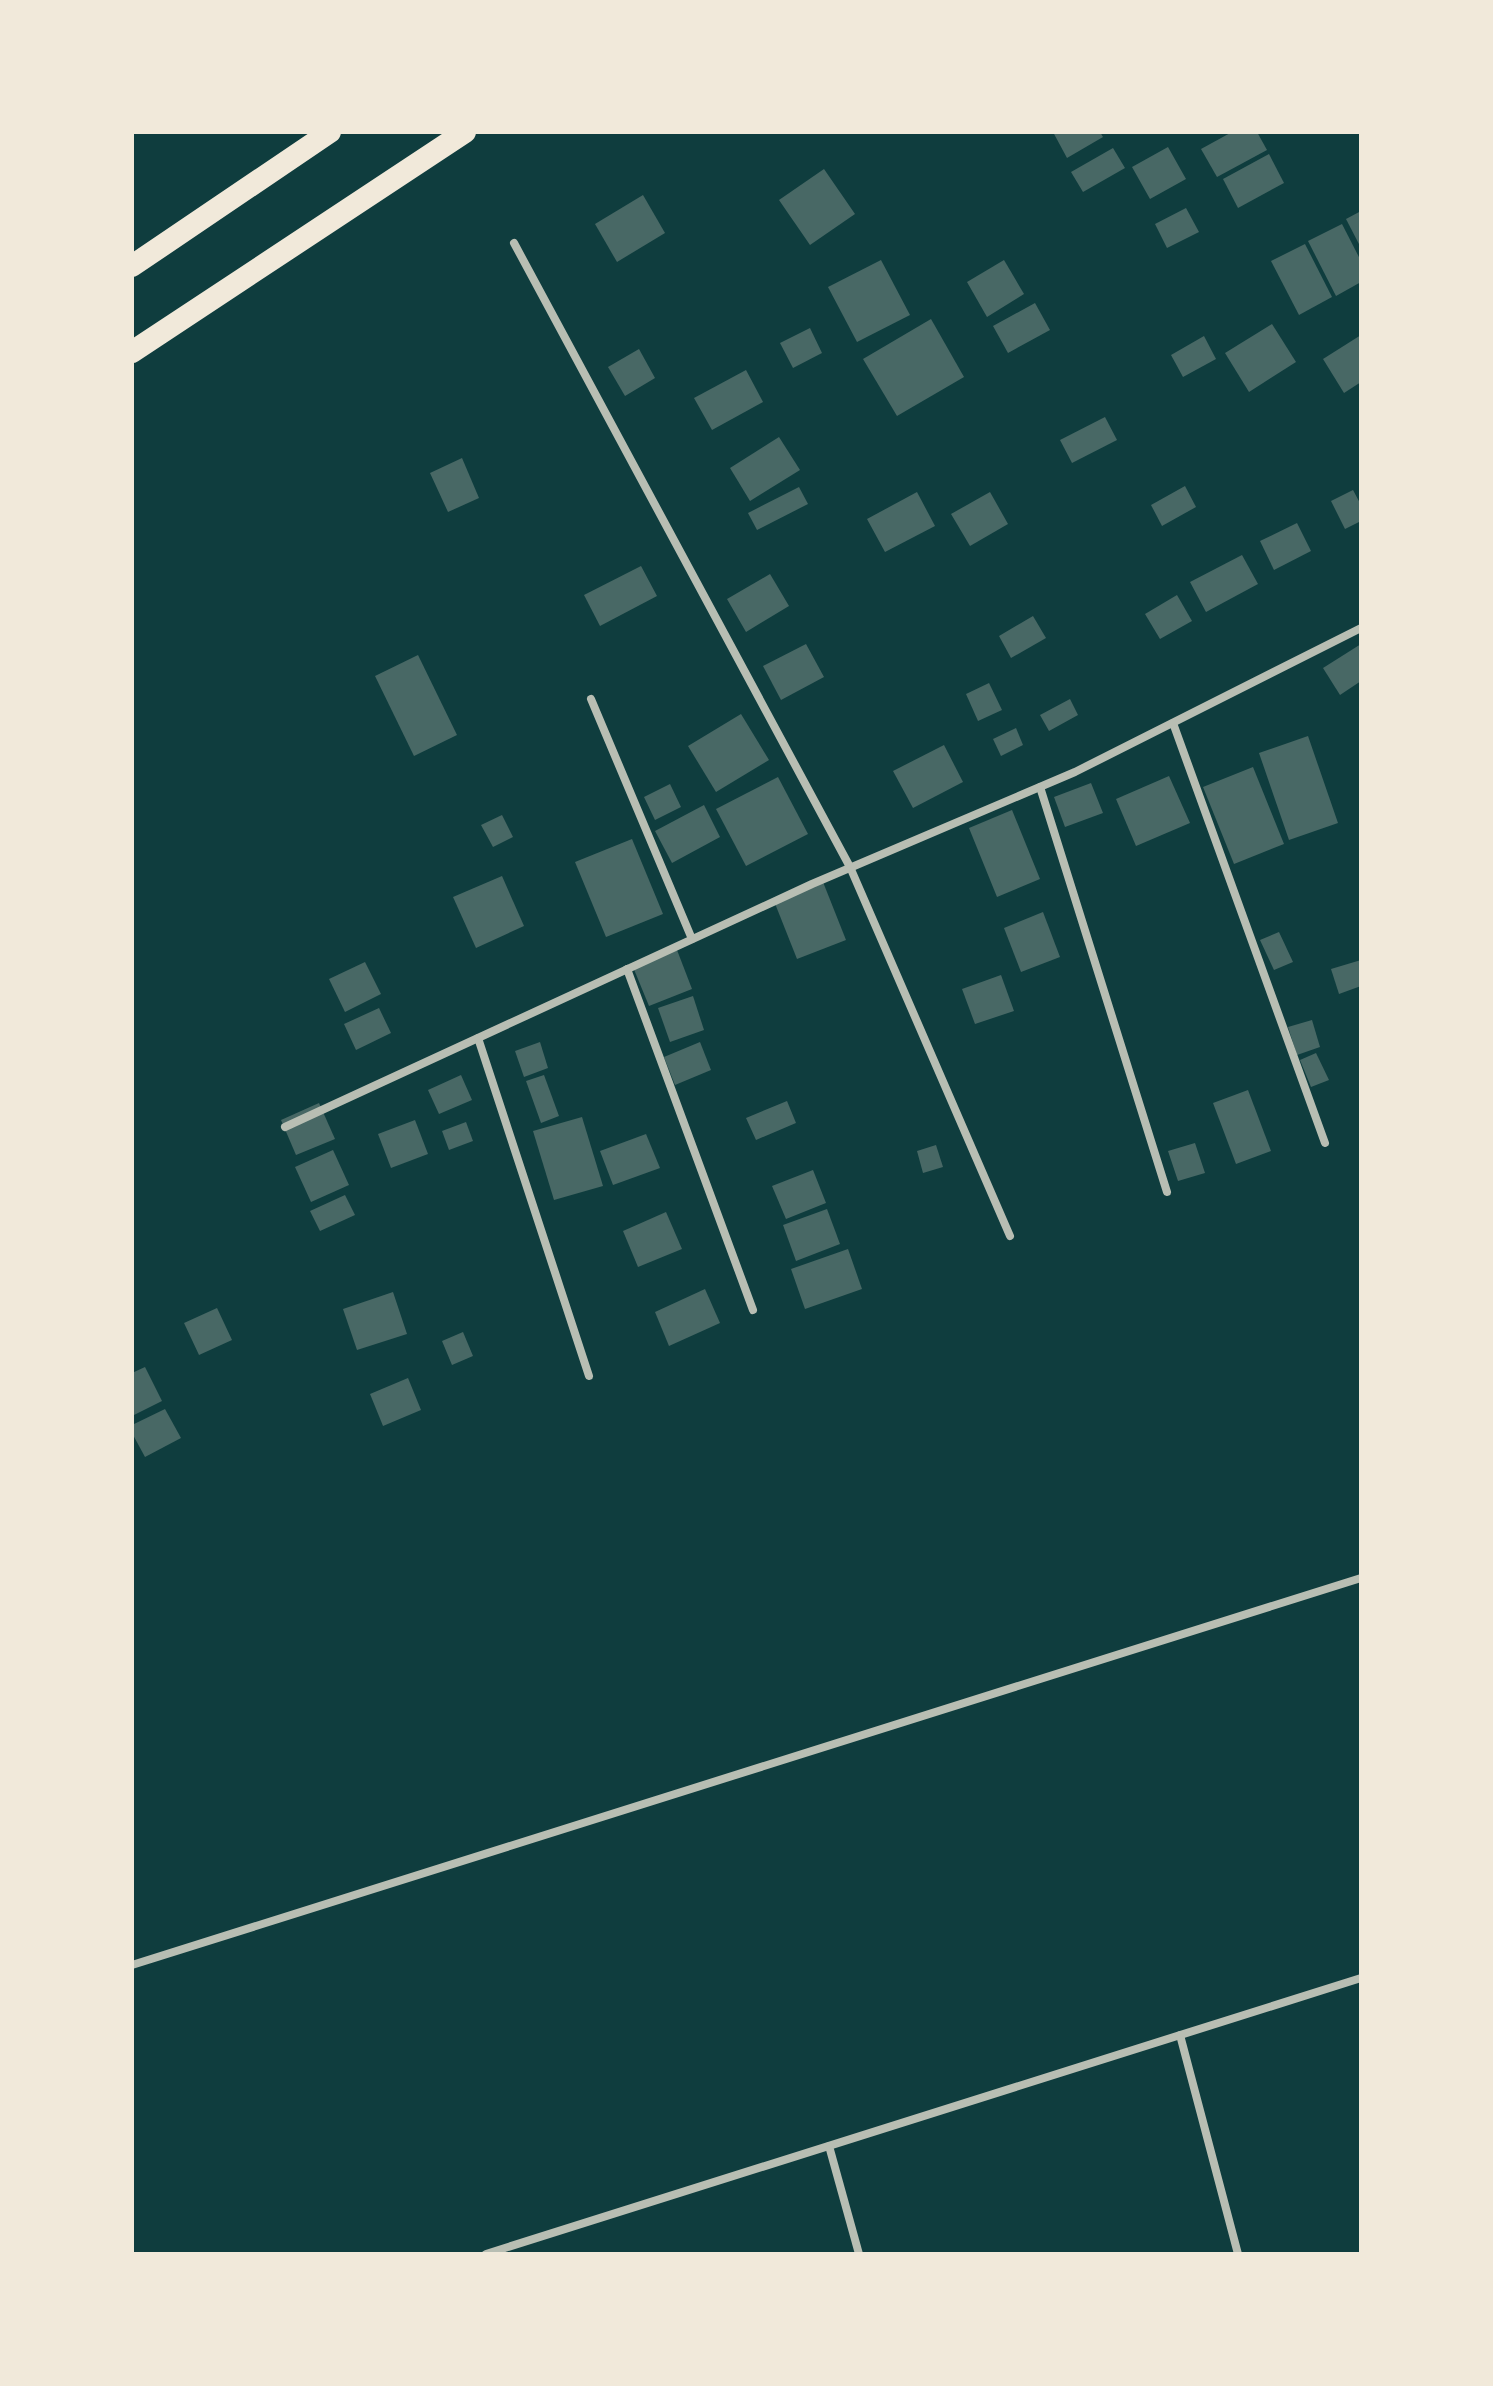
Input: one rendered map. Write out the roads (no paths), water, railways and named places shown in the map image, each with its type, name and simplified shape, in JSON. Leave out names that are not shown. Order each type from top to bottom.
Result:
[{"type":"highway","points":[[132,266],[330,132]]},
{"type":"highway","points":[[132,352],[465,132]]},
{"type":"street","points":[[514,243],[850,867],[1010,1236]]},
{"type":"street","points":[[285,1127],[850,867],[1040,787],[1361,628]]},
{"type":"street","points":[[591,699],[692,939]]},
{"type":"street","points":[[1173,723],[1325,1143]]},
{"type":"street","points":[[1040,787],[1167,1192]]},
{"type":"street","points":[[627,969],[753,1310]]},
{"type":"street","points":[[478,1038],[589,1376]]},
{"type":"street","points":[[132,1965],[1361,1578]]},
{"type":"street","points":[[486,2254],[517,2249],[829,2146],[1361,1978]]},
{"type":"street","points":[[1180,2035],[1238,2254]]},
{"type":"street","points":[[829,2146],[859,2254]]}]
